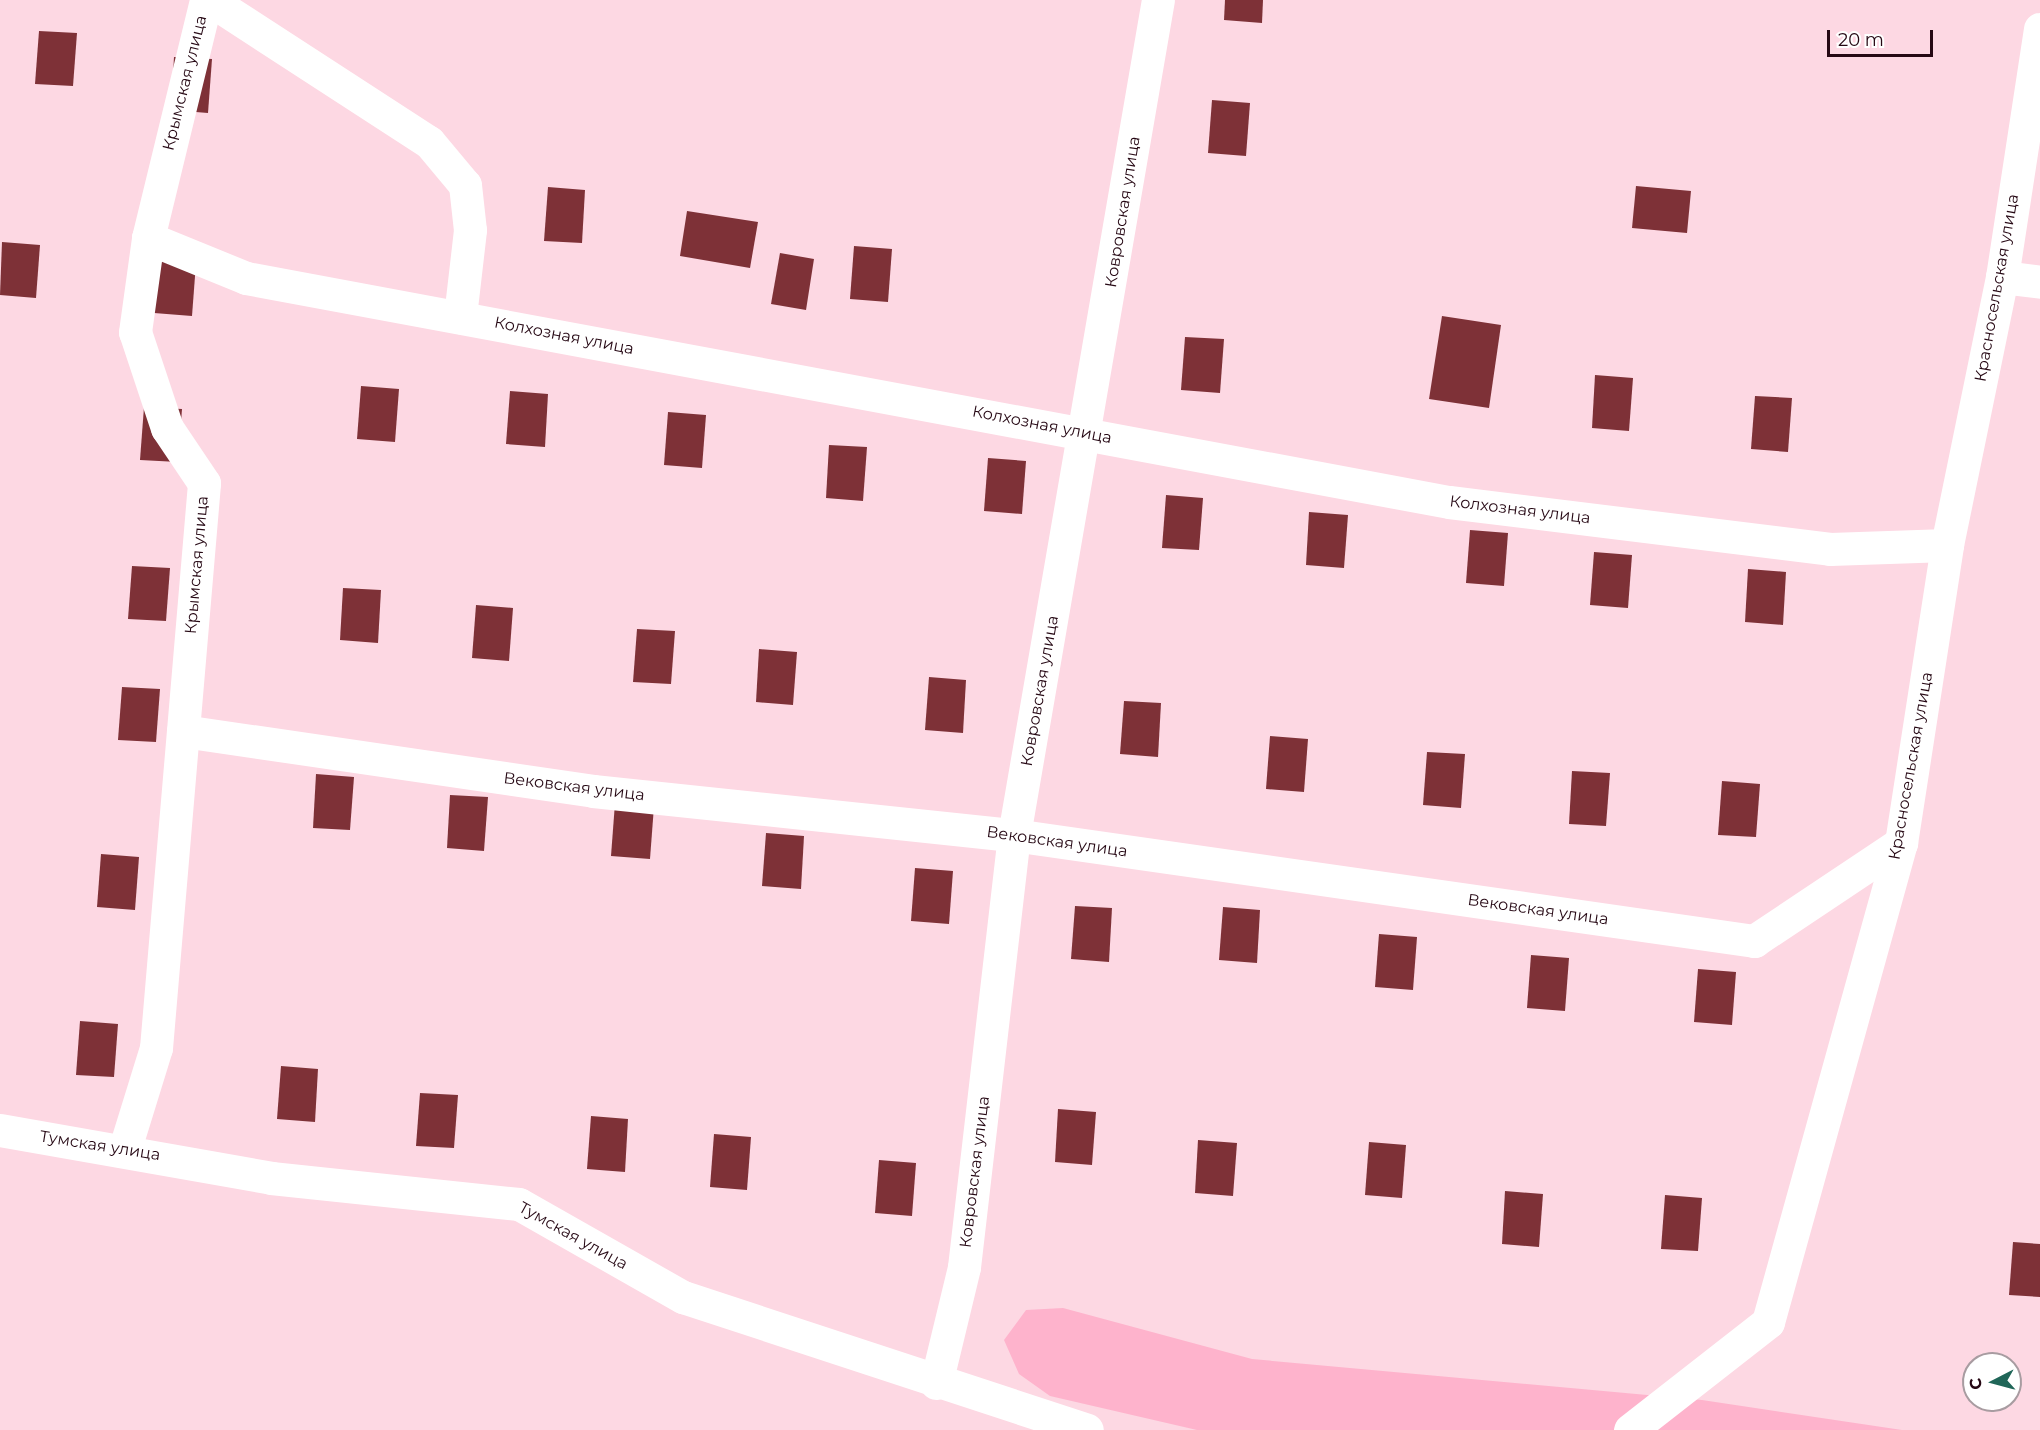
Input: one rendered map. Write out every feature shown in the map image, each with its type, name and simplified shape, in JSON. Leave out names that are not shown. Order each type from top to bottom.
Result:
[{"type":"street","name":"Крымская улица","points":[[125,1148],[156,1048],[204,483],[167,428],[135,332],[148,238],[208,0]]},
{"type":"street","points":[[208,0],[429,142],[465,185],[470,230],[460,317]]},
{"type":"street","name":"Ковровская улица","points":[[936,1383],[964,1268],[1014,835],[1087,433],[1158,0]]},
{"type":"street","name":"Красносельская улица","points":[[1630,1430],[1768,1322],[1901,843],[1947,544],[2002,277],[2040,28]]},
{"type":"street","name":"Колхозная улица","points":[[148,238],[246,278],[1449,502],[1830,549],[1947,544]]},
{"type":"street","points":[[2002,277],[2040,282]]},
{"type":"street","name":"Вековская улица","points":[[183,731],[593,791],[1014,835],[1754,941],[1901,843]]},
{"type":"street","name":"Тумская улица","points":[[0,1130],[125,1148],[271,1178],[519,1204],[683,1297],[936,1383],[1087,1430]]},
{"type":"shaded area","points":[[1063,1308],[1252,1359],[1702,1400],[1902,1430],[1197,1430],[1050,1396],[1019,1374],[1004,1340],[1026,1310]]},
{"type":"building","points":[[1225,0],[1263,0],[1262,23],[1224,20]]},
{"type":"building","points":[[39,31],[77,33],[73,86],[35,84]]},
{"type":"building","points":[[174,57],[212,59],[208,113],[171,110]]},
{"type":"building","points":[[1212,100],[1250,103],[1246,156],[1208,153]]},
{"type":"building","points":[[1636,186],[1691,191],[1687,233],[1632,228]]},
{"type":"building","points":[[548,187],[585,190],[582,243],[544,241]]},
{"type":"building","points":[[687,211],[758,222],[750,268],[680,256]]},
{"type":"building","points":[[2,242],[40,245],[36,298],[0,295]]},
{"type":"building","points":[[854,246],[892,249],[888,302],[850,299]]},
{"type":"building","points":[[780,253],[814,259],[806,310],[771,304]]},
{"type":"building","points":[[158,260],[196,263],[192,316],[154,313]]},
{"type":"building","points":[[1442,316],[1501,325],[1489,408],[1429,399]]},
{"type":"building","points":[[1185,337],[1224,339],[1220,393],[1181,390]]},
{"type":"building","points":[[1595,375],[1633,378],[1629,431],[1592,428]]},
{"type":"building","points":[[361,386],[399,389],[395,442],[357,439]]},
{"type":"building","points":[[510,391],[548,394],[545,447],[506,444]]},
{"type":"building","points":[[1755,396],[1792,398],[1788,452],[1751,449]]},
{"type":"building","points":[[144,407],[182,409],[178,462],[140,460]]},
{"type":"building","points":[[668,412],[706,415],[702,468],[664,465]]},
{"type":"building","points":[[829,445],[867,447],[863,501],[826,498]]},
{"type":"building","points":[[988,458],[1026,461],[1022,514],[984,511]]},
{"type":"building","points":[[1166,495],[1203,498],[1199,550],[1162,548]]},
{"type":"building","points":[[1309,512],[1348,515],[1344,568],[1306,565]]},
{"type":"building","points":[[1470,530],[1508,533],[1504,586],[1466,583]]},
{"type":"building","points":[[1594,552],[1632,555],[1628,608],[1590,605]]},
{"type":"building","points":[[132,566],[170,568],[166,621],[128,619]]},
{"type":"building","points":[[1748,569],[1786,572],[1783,625],[1745,622]]},
{"type":"building","points":[[343,588],[381,590],[378,643],[340,640]]},
{"type":"building","points":[[476,605],[513,608],[509,661],[472,658]]},
{"type":"building","points":[[637,629],[675,631],[671,684],[633,682]]},
{"type":"building","points":[[759,649],[797,652],[793,705],[756,702]]},
{"type":"building","points":[[929,677],[966,680],[963,733],[925,730]]},
{"type":"building","points":[[122,687],[160,689],[156,742],[118,740]]},
{"type":"building","points":[[1124,701],[1161,703],[1158,757],[1120,754]]},
{"type":"building","points":[[1270,736],[1308,739],[1304,792],[1266,789]]},
{"type":"building","points":[[1427,752],[1465,754],[1461,808],[1423,805]]},
{"type":"building","points":[[1572,771],[1610,773],[1606,826],[1569,824]]},
{"type":"building","points":[[316,774],[354,777],[350,830],[313,828]]},
{"type":"building","points":[[1722,781],[1760,784],[1756,837],[1718,835]]},
{"type":"building","points":[[450,795],[488,797],[484,851],[447,848]]},
{"type":"building","points":[[615,803],[654,806],[650,859],[611,856]]},
{"type":"building","points":[[766,833],[804,836],[801,889],[762,886]]},
{"type":"building","points":[[101,854],[139,857],[135,910],[97,907]]},
{"type":"building","points":[[915,868],[953,871],[949,924],[911,921]]},
{"type":"building","points":[[1075,906],[1112,908],[1109,962],[1071,959]]},
{"type":"building","points":[[1223,907],[1260,910],[1257,963],[1219,960]]},
{"type":"building","points":[[1379,934],[1417,937],[1413,990],[1375,987]]},
{"type":"building","points":[[1531,955],[1569,958],[1565,1011],[1527,1008]]},
{"type":"building","points":[[1698,969],[1736,972],[1732,1025],[1694,1022]]},
{"type":"building","points":[[80,1021],[118,1024],[114,1077],[76,1075]]},
{"type":"building","points":[[281,1066],[318,1069],[315,1122],[277,1119]]},
{"type":"building","points":[[420,1093],[458,1095],[454,1148],[416,1146]]},
{"type":"building","points":[[1058,1109],[1096,1112],[1092,1165],[1055,1162]]},
{"type":"building","points":[[591,1116],[628,1119],[625,1172],[587,1169]]},
{"type":"building","points":[[714,1134],[751,1137],[747,1190],[710,1187]]},
{"type":"building","points":[[1198,1140],[1237,1143],[1233,1196],[1195,1193]]},
{"type":"building","points":[[1369,1142],[1406,1145],[1402,1198],[1365,1195]]},
{"type":"building","points":[[879,1160],[916,1163],[912,1216],[875,1213]]},
{"type":"building","points":[[1505,1191],[1543,1194],[1539,1247],[1502,1244]]},
{"type":"building","points":[[1665,1195],[1702,1198],[1698,1251],[1661,1249]]},
{"type":"building","points":[[2013,1242],[2040,1244],[2040,1297],[2009,1295]]}]
